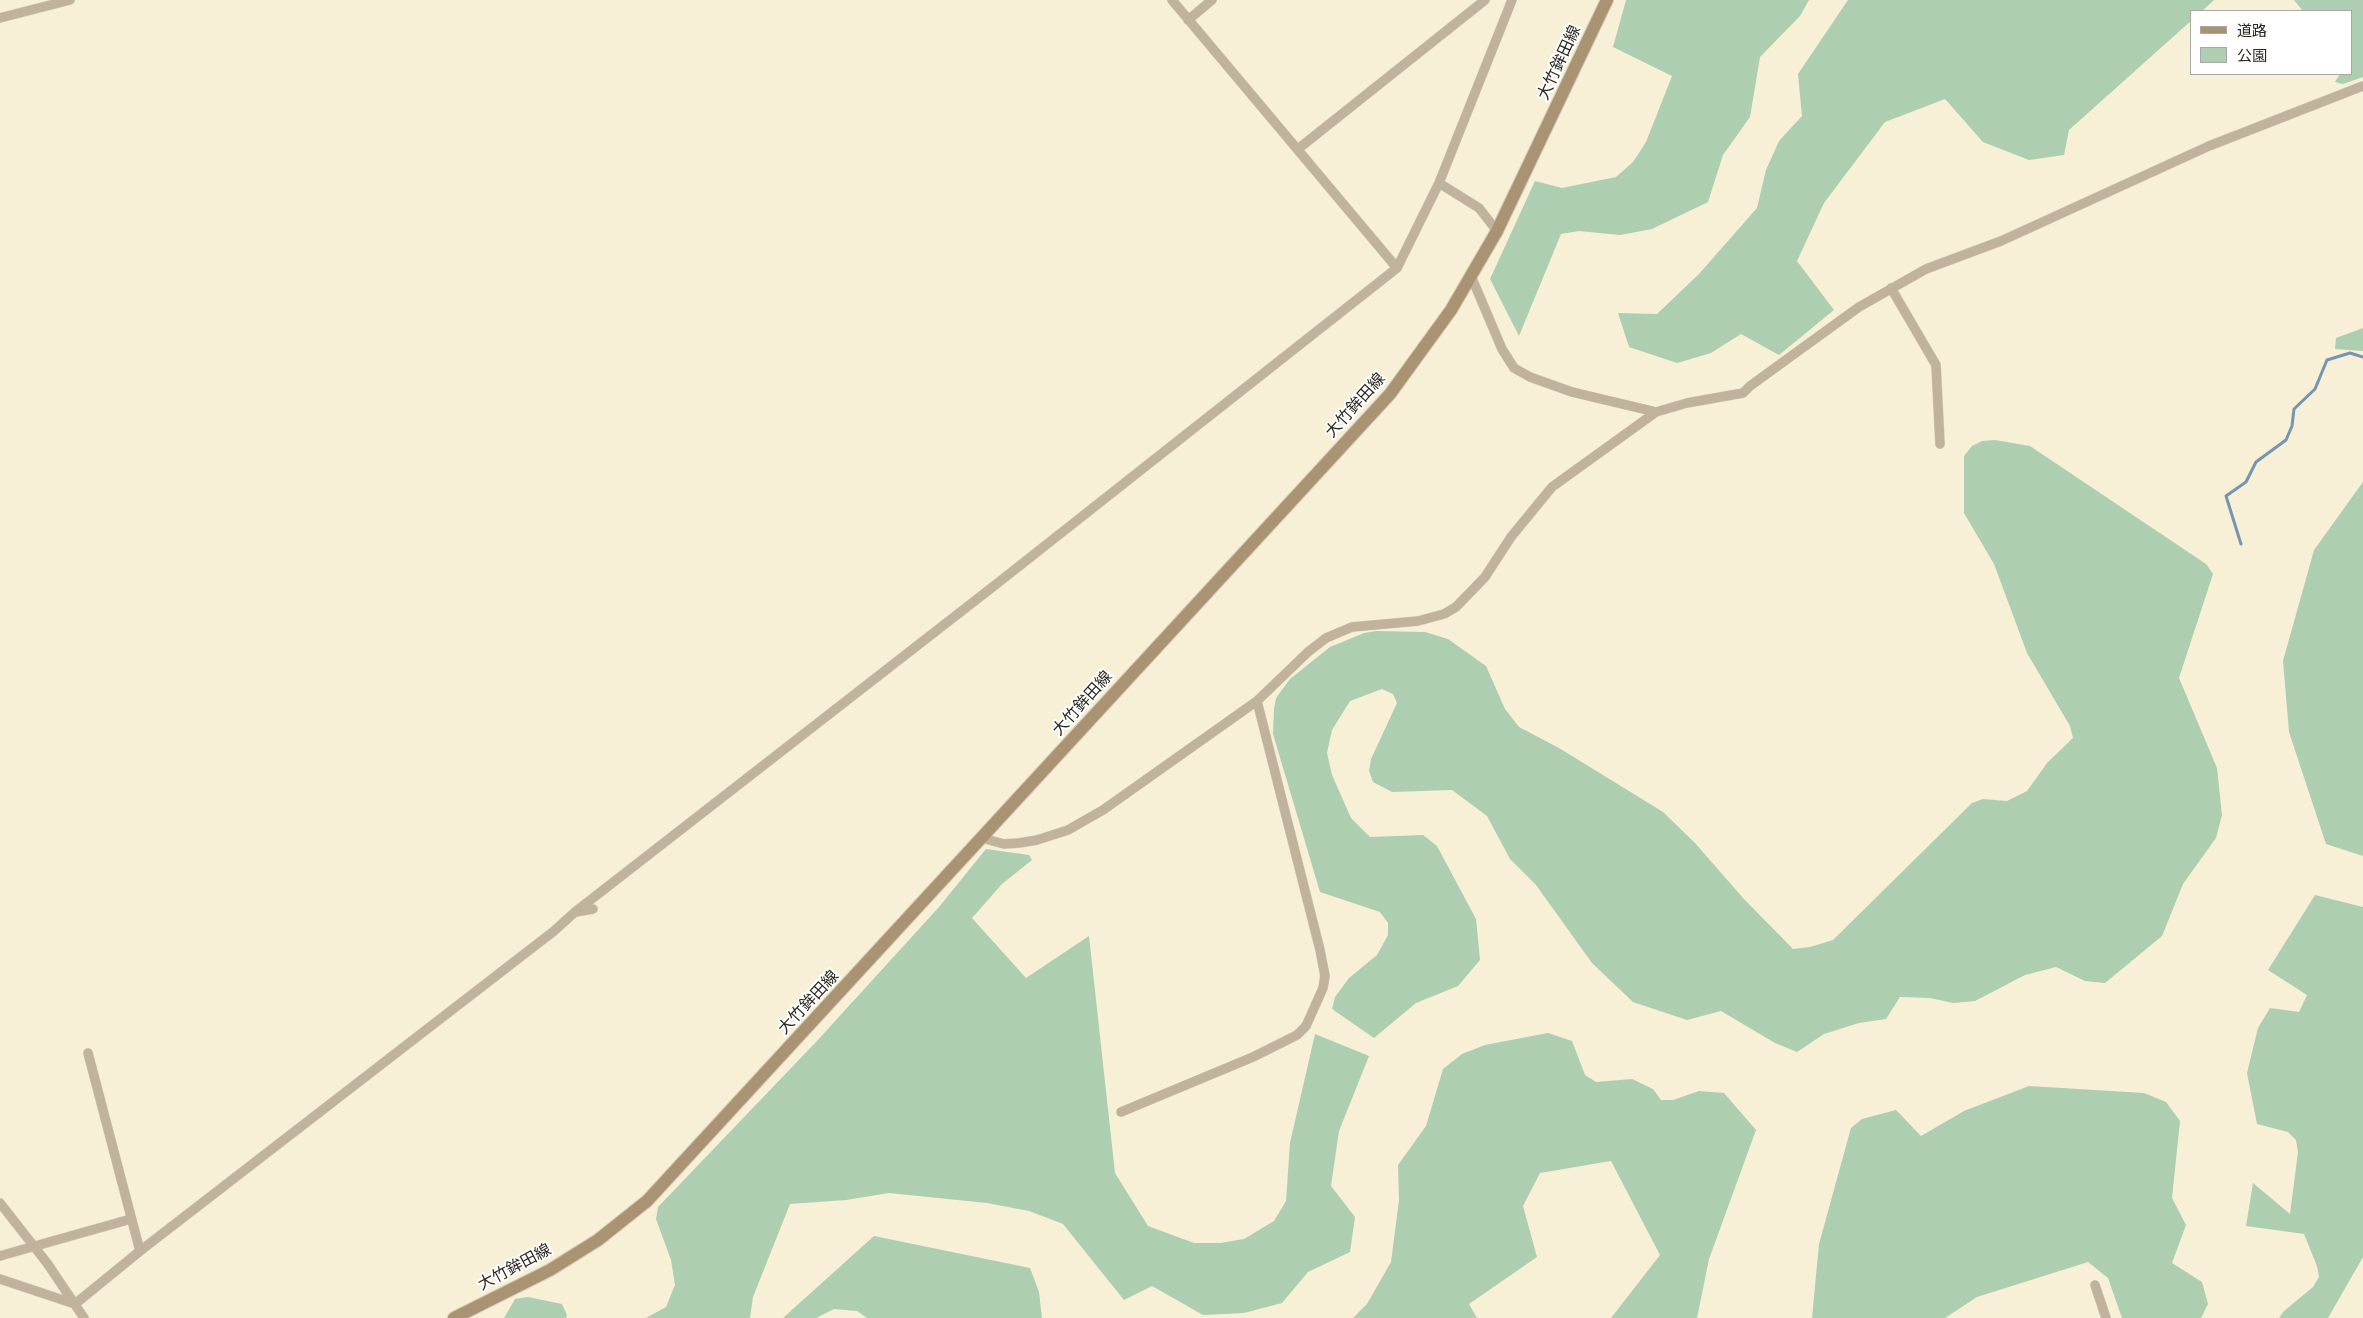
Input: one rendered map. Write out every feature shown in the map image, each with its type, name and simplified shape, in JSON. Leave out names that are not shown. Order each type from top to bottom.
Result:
[{"type":"main road","name":"大竹鉾田線","points":[[454,1318],[550,1270],[598,1240],[647,1201],[1390,394],[1447,316],[1496,231],[1607,0]]},
{"type":"street","points":[[0,18],[70,0]]},
{"type":"street","points":[[1172,0],[1397,268]]},
{"type":"street","points":[[1188,20],[1212,0]]},
{"type":"street","points":[[1298,149],[1485,0]]},
{"type":"street","points":[[75,1304],[140,1251],[554,932],[575,912],[999,582],[1397,268],[1439,183],[1512,0]]},
{"type":"street","points":[[982,838],[1004,844],[1018,843],[1037,840],[1068,830],[1102,810],[1257,701],[1308,652],[1334,634],[1365,624],[1424,620],[1444,614],[1456,607],[1485,576],[1516,531],[1552,487],[1656,412],[1687,403],[1744,393],[1750,386],[1859,307],[1926,269],[2001,240],[2209,146],[2363,86]]},
{"type":"street","points":[[1439,183],[1479,208],[1496,231]]},
{"type":"street","points":[[1471,276],[1502,349],[1514,368],[1530,377],[1572,392],[1656,412]]},
{"type":"street","points":[[1890,288],[1936,365],[1940,444]]},
{"type":"street","points":[[1122,1112],[1253,1057],[1298,1035],[1306,1026],[1323,988],[1325,976],[1322,960],[1257,701]]},
{"type":"street","points":[[575,912],[593,909]]},
{"type":"street","points":[[88,1053],[140,1251]]},
{"type":"street","points":[[0,1203],[84,1318]]},
{"type":"street","points":[[0,1256],[131,1219]]},
{"type":"street","points":[[0,1280],[75,1304]]},
{"type":"street","points":[[2095,1285],[2106,1318]]},
{"type":"green space","points":[[1626,0],[1809,0],[1800,16],[1760,57],[1750,117],[1723,155],[1708,202],[1652,229],[1620,235],[1579,231],[1561,234],[1519,336],[1490,279],[1535,181],[1562,188],[1616,177],[1633,162],[1646,142],[1672,76],[1613,47]]},
{"type":"green space","points":[[1848,0],[2214,0],[2203,10],[2190,10],[2190,22],[2069,130],[2064,155],[2029,160],[1983,142],[1945,99],[1885,122],[1824,203],[1797,261],[1834,310],[1779,355],[1741,334],[1711,353],[1677,363],[1629,347],[1618,313],[1657,314],[1699,274],[1757,208],[1766,170],[1779,141],[1802,116],[1798,74]]},
{"type":"green space","points":[[2294,0],[2363,0],[2363,77],[2343,84],[2335,82],[2339,75],[2353,75],[2353,10],[2302,10]]},
{"type":"green space","points":[[2363,328],[2363,351],[2335,349],[2336,338]]},
{"type":"green space","points":[[1995,440],[2030,446],[2206,564],[2213,574],[2179,678],[2217,768],[2222,815],[2216,838],[2183,884],[2162,936],[2105,983],[2085,981],[2056,967],[2025,975],[1975,1001],[1953,1003],[1930,998],[1900,997],[1886,1019],[1859,1023],[1824,1034],[1797,1052],[1775,1043],[1721,1011],[1687,1020],[1633,1002],[1592,963],[1536,885],[1510,859],[1487,816],[1452,790],[1392,792],[1373,782],[1369,771],[1371,759],[1397,703],[1393,694],[1382,689],[1350,701],[1332,730],[1327,753],[1332,775],[1351,818],[1370,837],[1423,835],[1437,846],[1476,919],[1480,960],[1458,986],[1416,1003],[1374,1038],[1332,1009],[1335,997],[1349,978],[1377,955],[1388,935],[1388,923],[1380,912],[1320,892],[1273,734],[1274,709],[1276,698],[1290,679],[1330,647],[1364,633],[1376,631],[1425,632],[1448,639],[1486,666],[1505,709],[1519,727],[1559,748],[1663,812],[1695,843],[1743,898],[1793,949],[1810,947],[1833,940],[1972,803],[1983,799],[2007,801],[2027,791],[2047,763],[2073,738],[2070,726],[2027,653],[1994,564],[1964,513],[1964,456],[1972,446],[1982,441]]},
{"type":"green space","points":[[2363,482],[2363,856],[2326,844],[2289,732],[2283,661],[2314,550]]},
{"type":"green space","points":[[986,849],[1029,855],[1032,860],[1002,884],[972,918],[1026,978],[1089,936],[1115,1173],[1148,1226],[1194,1243],[1220,1243],[1244,1239],[1274,1221],[1286,1201],[1290,1143],[1315,1034],[1369,1056],[1339,1131],[1331,1186],[1355,1217],[1350,1252],[1308,1272],[1282,1303],[1244,1313],[1203,1315],[1152,1286],[1124,1300],[1063,1224],[1029,1211],[987,1203],[889,1193],[846,1200],[790,1204],[753,1297],[750,1318],[646,1318],[666,1307],[675,1285],[671,1260],[656,1219],[658,1207],[816,1042],[939,907]]},
{"type":"green space","points":[[2315,895],[2363,907],[2363,1257],[2328,1318],[2279,1318],[2284,1311],[2313,1287],[2319,1277],[2317,1266],[2304,1234],[2246,1226],[2253,1183],[2290,1214],[2298,1152],[2296,1140],[2288,1132],[2257,1124],[2247,1073],[2258,1028],[2270,1008],[2299,1012],[2307,995],[2268,970]]},
{"type":"green space","points":[[1548,1033],[1572,1041],[1585,1075],[1596,1082],[1632,1079],[1653,1089],[1661,1100],[1673,1100],[1699,1091],[1724,1093],[1756,1130],[1709,1259],[1697,1318],[1611,1318],[1660,1255],[1611,1161],[1540,1173],[1523,1206],[1537,1257],[1469,1304],[1477,1318],[1353,1318],[1367,1304],[1391,1262],[1399,1200],[1398,1165],[1426,1126],[1443,1069],[1462,1054],[1485,1045]]},
{"type":"green space","points":[[2029,1086],[2144,1093],[2166,1102],[2180,1121],[2172,1198],[2186,1225],[2172,1263],[2202,1282],[2208,1304],[2201,1318],[2122,1318],[2108,1278],[2088,1262],[1977,1297],[1945,1318],[1812,1318],[1819,1244],[1851,1128],[1862,1119],[1896,1110],[1921,1136],[1964,1111]]},
{"type":"green space","points":[[874,1236],[1030,1268],[1039,1292],[1042,1318],[867,1318],[857,1311],[834,1309],[816,1318],[783,1318]]},
{"type":"green space","points":[[528,1297],[562,1304],[567,1315],[566,1318],[504,1318],[515,1299]]},
{"type":"waterway","points":[[2241,544],[2226,496],[2246,482],[2256,462],[2286,440],[2292,426],[2294,409],[2315,389],[2327,360],[2350,353],[2363,357]]}]
